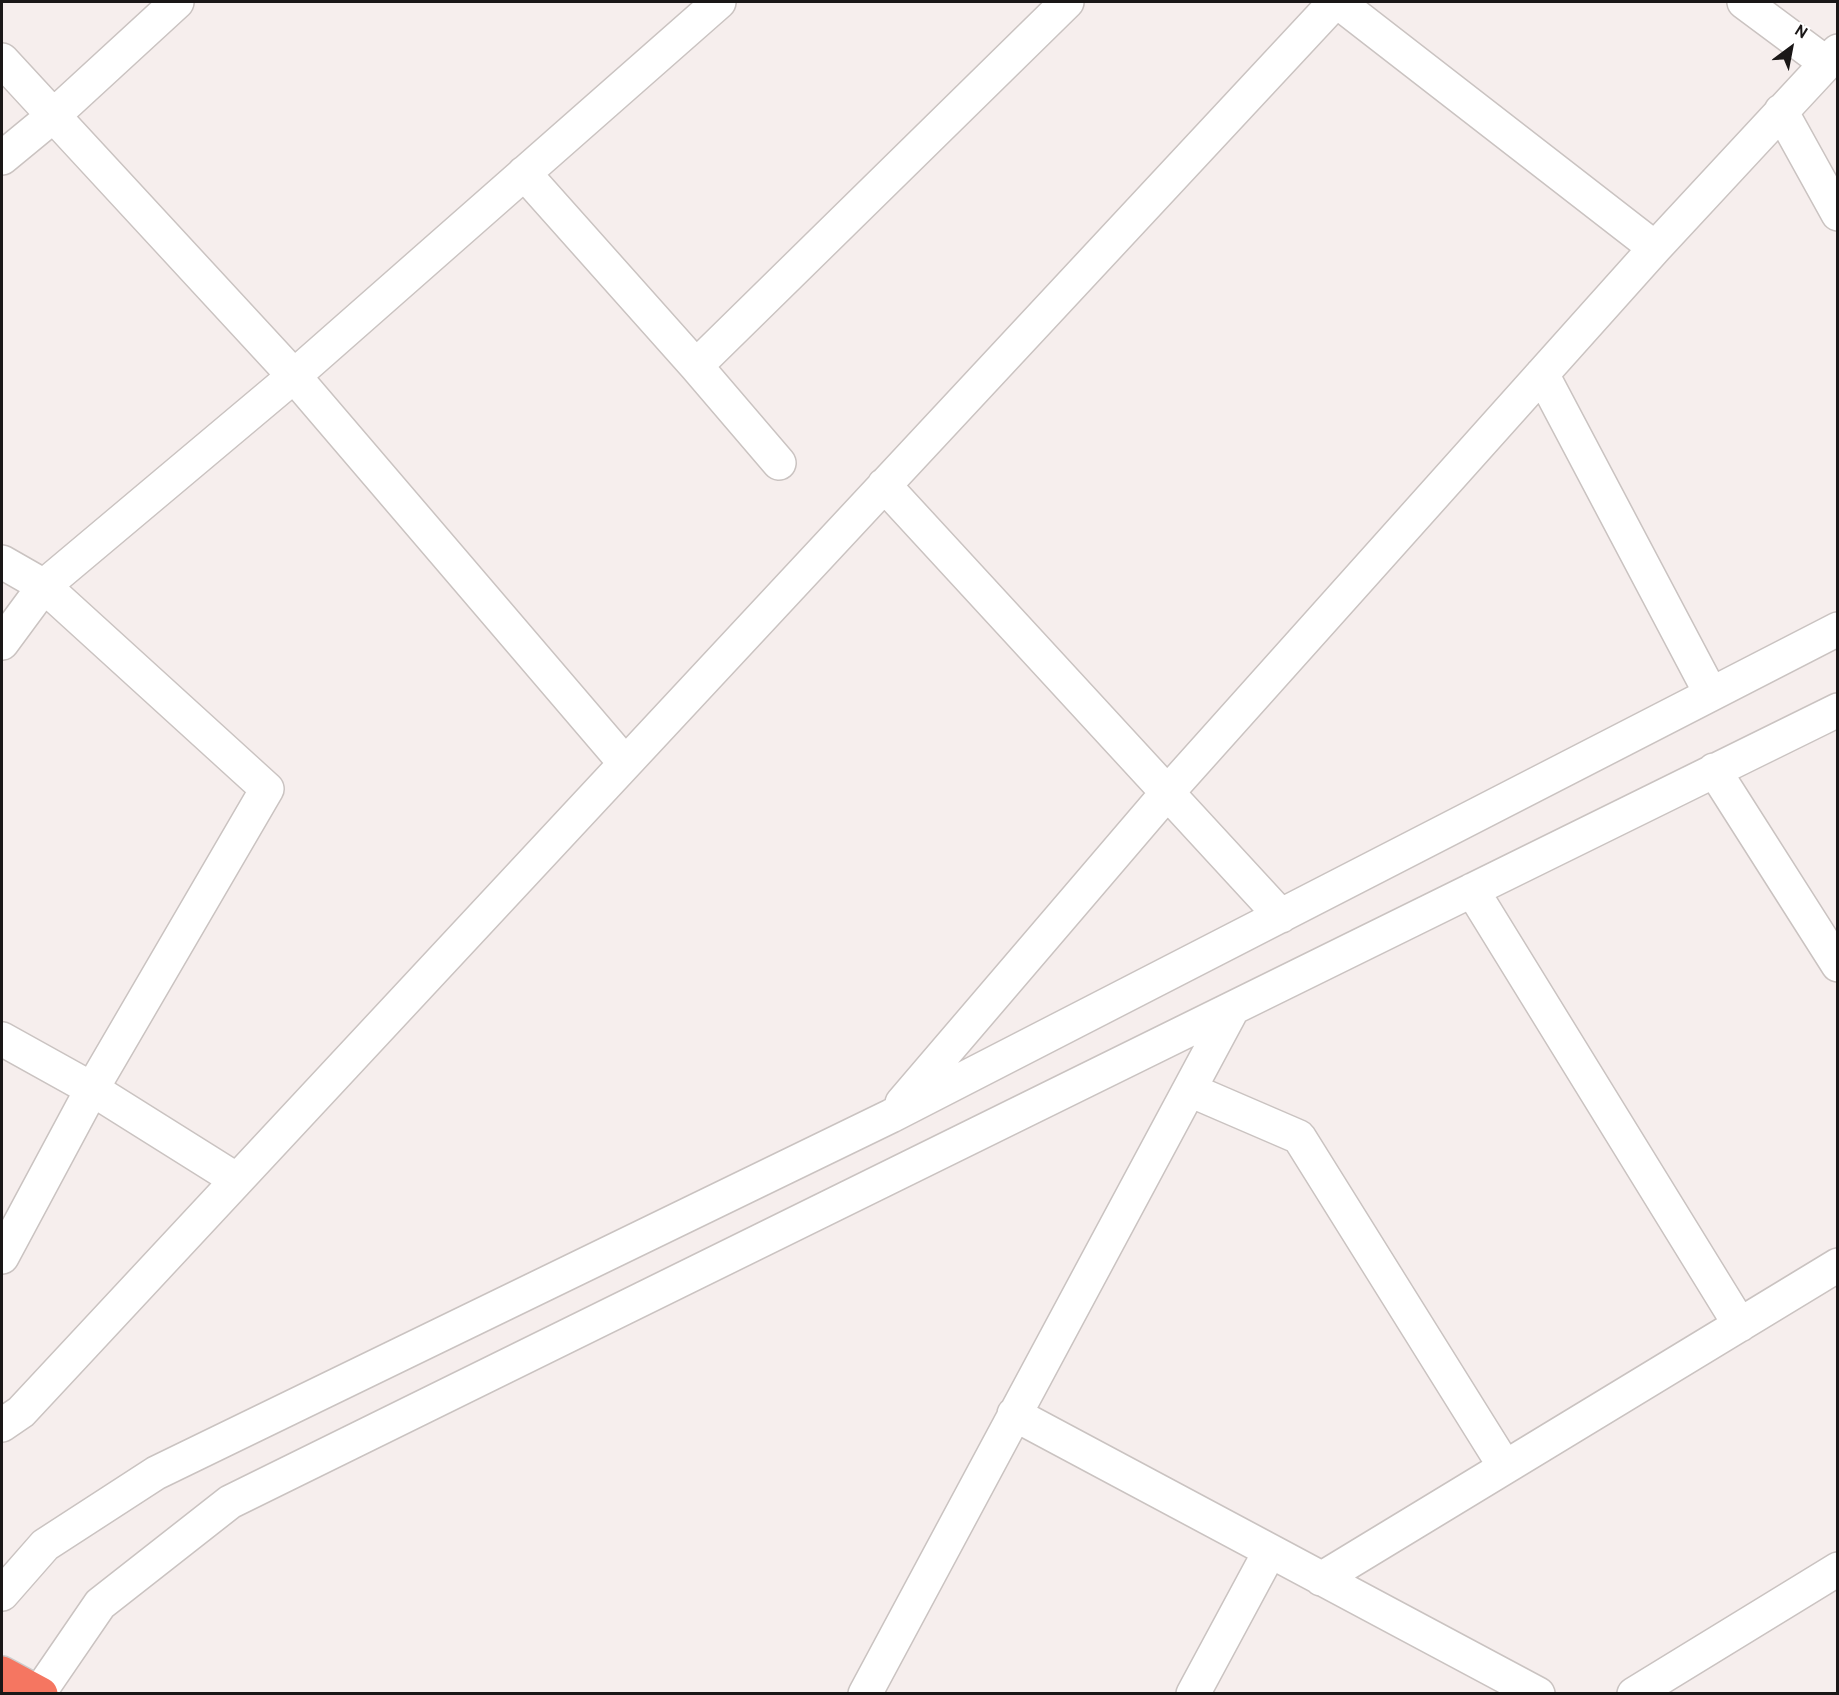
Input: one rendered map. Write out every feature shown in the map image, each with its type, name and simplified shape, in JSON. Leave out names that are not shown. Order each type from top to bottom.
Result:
[{"type":"street","points":[[2,158],[53,116],[177,2]]},
{"type":"street","points":[[2,643],[44,586],[294,376],[719,2]]},
{"type":"street","points":[[696,366],[1067,2]]},
{"type":"street","points":[[2,1425],[21,1412],[1336,2],[1654,248]]},
{"type":"street","points":[[891,1116],[1167,793],[1654,248],[1832,57],[1744,2]]},
{"type":"street","points":[[2,60],[294,376],[625,763]]},
{"type":"street","points":[[1781,111],[1838,214]]},
{"type":"street","points":[[524,173],[779,463]]},
{"type":"street","points":[[1542,374],[1711,694]]},
{"type":"street","points":[[884,485],[1281,916]]},
{"type":"street","points":[[2,562],[44,586],[267,789],[92,1089],[2,1257]]},
{"type":"street","points":[[2,1594],[45,1545],[156,1473],[891,1116],[1838,629]]},
{"type":"street","points":[[24,1685],[100,1604],[230,1502],[1838,710]]},
{"type":"street","points":[[1714,771],[1838,965]]},
{"type":"street","points":[[1472,890],[1740,1324]]},
{"type":"street","points":[[865,1694],[1233,1008]]},
{"type":"street","points":[[2,1039],[92,1089],[237,1180]]},
{"type":"street","points":[[1190,1090],[1299,1137],[1505,1467]]},
{"type":"street","points":[[1322,1578],[1838,1265]]},
{"type":"street","points":[[1014,1414],[1531,1692]]},
{"type":"street","points":[[1193,1694],[1270,1551]]},
{"type":"street","points":[[1634,1694],[1838,1569]]}]
